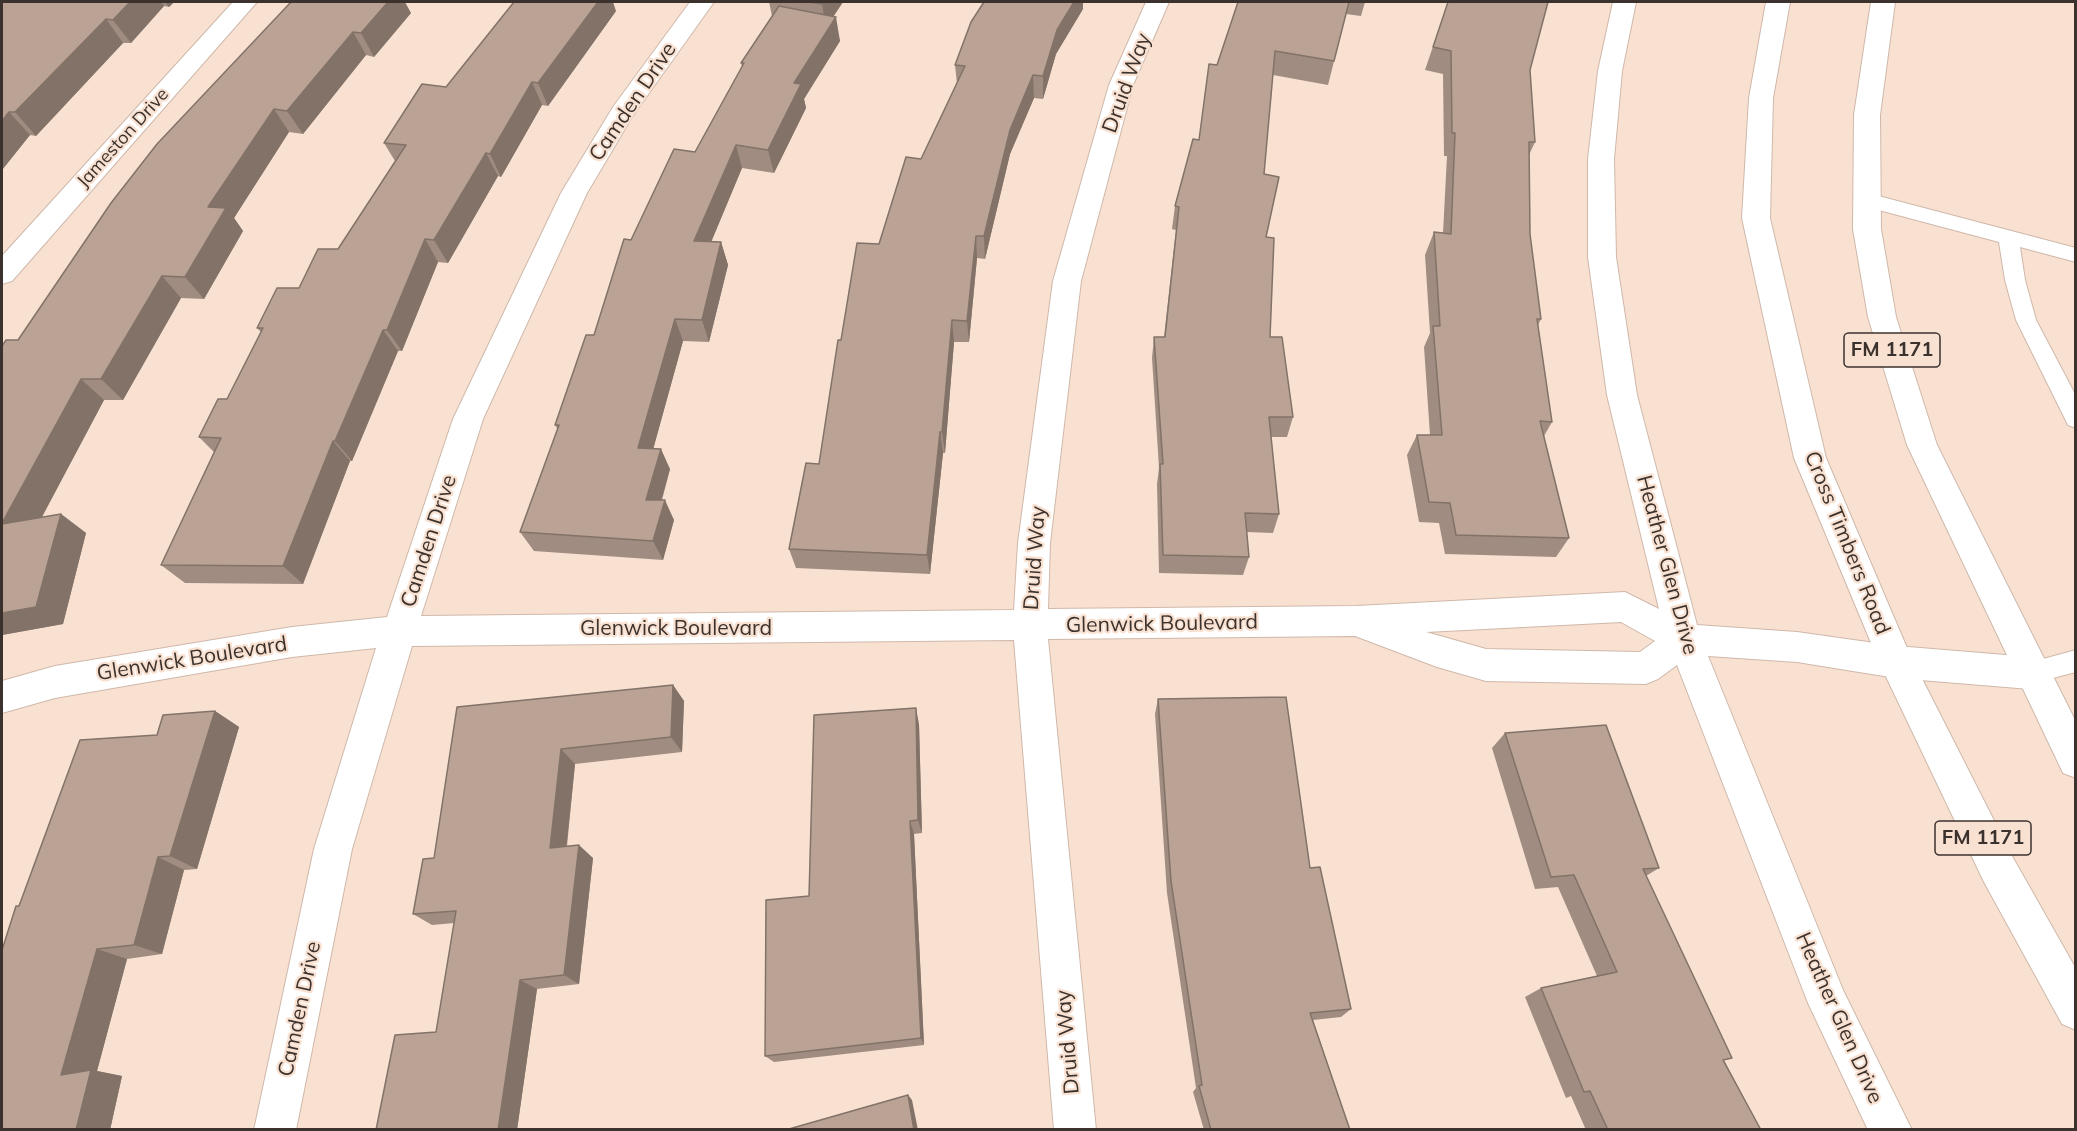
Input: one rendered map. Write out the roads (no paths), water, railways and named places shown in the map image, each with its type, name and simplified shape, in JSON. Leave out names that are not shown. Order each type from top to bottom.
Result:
[{"type":"street","name":"Jameston Drive","points":[[2,274],[244,2]]},
{"type":"street","name":"Camden Drive","points":[[275,1130],[333,849],[399,631],[468,419],[574,193],[622,113],[702,2]]},
{"type":"street","name":"Druid Way","points":[[1075,1130],[1030,626],[1034,543],[1067,281],[1121,86],[1157,2]]},
{"type":"street","name":"Heather Glen Drive","points":[[1625,2],[1610,71],[1601,159],[1602,257],[1622,395],[1684,639],[1828,1003],[1891,1130]]},
{"type":"street","name":"Cross Timbers Road","points":[[1778,2],[1761,98],[1756,218],[1810,458],[1896,662],[1998,869],[2076,1011]]},
{"type":"street","name":"FM 1171","points":[[1883,2],[1867,115],[1867,230],[1882,317],[1922,445],[2030,673],[2076,761]]},
{"type":"street","name":"Glenwick Boulevard","points":[[2,698],[55,681],[292,642],[399,631],[1356,621],[1625,607],[1684,639],[1797,647],[1896,662],[2030,673]]},
{"type":"street","name":"Glenwick Boulevard","points":[[1356,621],[1437,652],[1486,664],[1646,668],[1684,639]]},
{"type":"lane","points":[[1867,200],[2076,255]]},
{"type":"lane","points":[[2008,237],[2014,280],[2026,320],[2076,419]]},
{"type":"lane","name":"Glenwick Boulevard","points":[[2030,673],[2076,661]]}]
